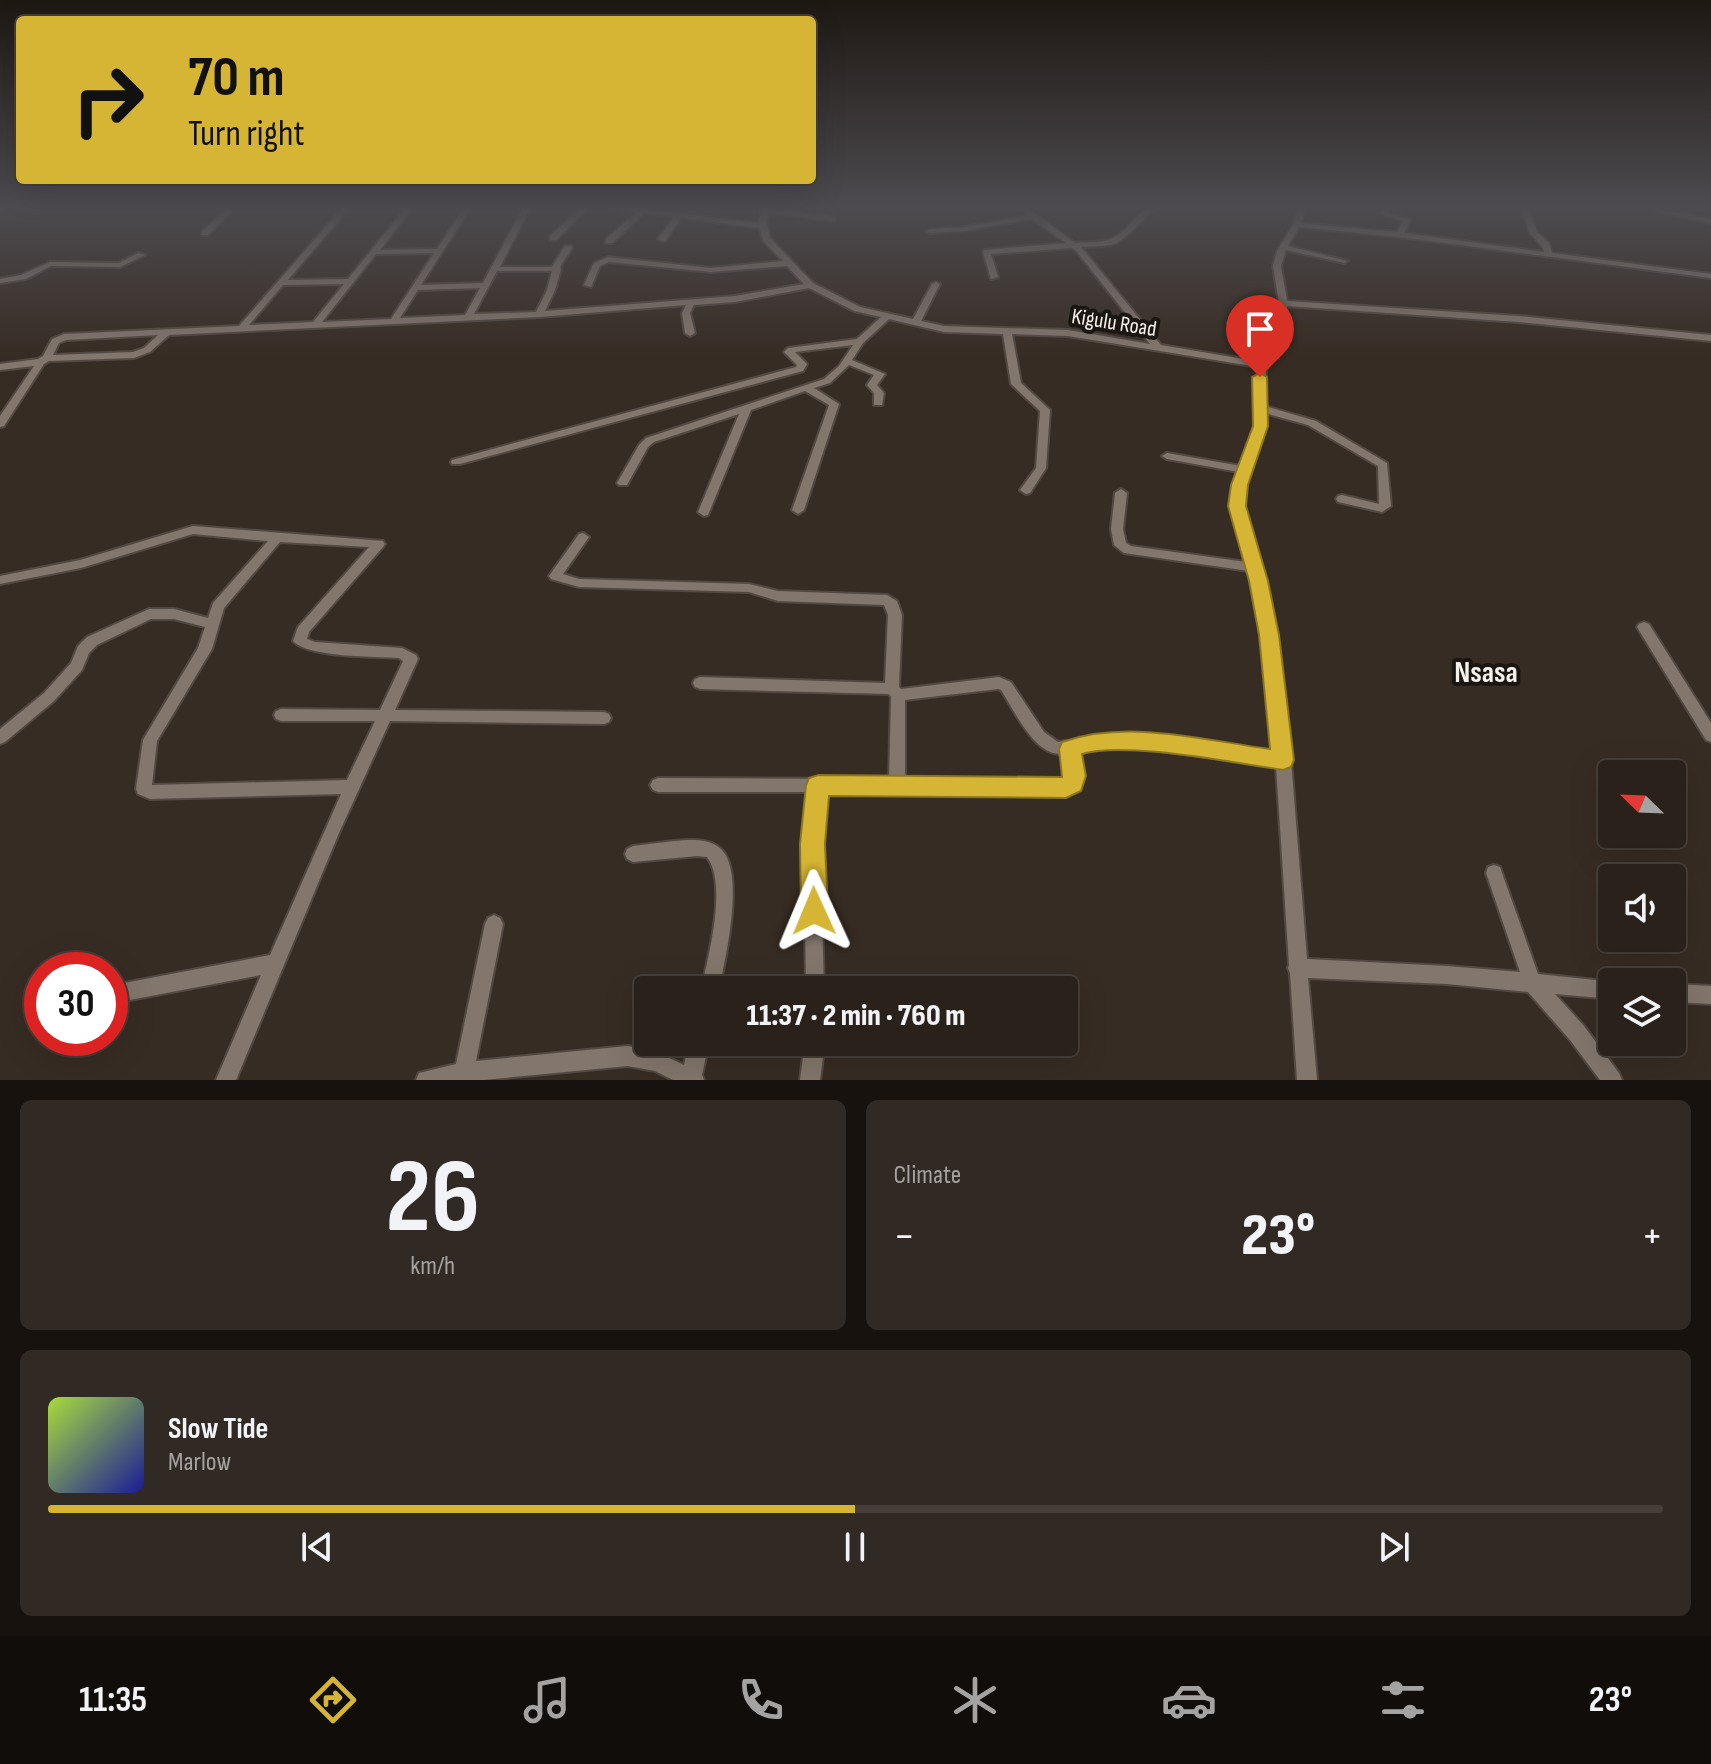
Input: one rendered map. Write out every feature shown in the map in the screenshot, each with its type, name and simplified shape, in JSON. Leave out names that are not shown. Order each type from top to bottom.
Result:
[{"type":"street","points":[[0,281],[23,277],[50,264],[120,265],[138,256]]},
{"type":"street","points":[[241,329],[304,256]]},
{"type":"street","points":[[315,325],[370,256]]},
{"type":"street","points":[[394,320],[436,256]]},
{"type":"street","points":[[468,318],[500,256]]},
{"type":"street","points":[[539,314],[551,290],[555,268],[563,256]]},
{"type":"street","name":"Kigulu Road","points":[[782,256],[810,285],[848,305],[886,317],[958,330],[1068,333],[1184,355],[1264,365]]},
{"type":"street","points":[[988,256],[994,277]]},
{"type":"street","points":[[1083,256],[1158,348]]},
{"type":"street","points":[[1280,256],[1277,266],[1283,303],[1278,340],[1260,377],[1259,435],[1245,470],[1237,506],[1269,635],[1283,760],[1307,1080]]},
{"type":"street","points":[[1324,256],[1344,261]]},
{"type":"street","points":[[1566,256],[1711,276]]},
{"type":"street","points":[[588,285],[597,265],[608,259],[701,269],[788,263]]},
{"type":"street","points":[[493,269],[555,268]]},
{"type":"street","points":[[281,283],[352,281]]},
{"type":"street","points":[[915,323],[936,284]]},
{"type":"street","points":[[416,288],[485,285]]},
{"type":"street","points":[[0,424],[55,341],[61,337],[539,314],[740,298],[810,285]]},
{"type":"street","points":[[690,333],[686,313],[691,303]]},
{"type":"street","points":[[1283,303],[1518,319],[1711,338]]},
{"type":"street","points":[[623,483],[644,445],[650,440],[827,381],[860,341],[886,317]]},
{"type":"street","points":[[1007,331],[1016,384],[1045,410],[1041,468],[1026,490]]},
{"type":"street","points":[[0,367],[44,360],[134,355],[147,350],[167,332]]},
{"type":"street","points":[[456,462],[800,369],[802,364],[789,352],[794,349],[860,341]]},
{"type":"street","points":[[846,361],[880,374],[872,385],[879,393],[878,403]]},
{"type":"street","points":[[798,510],[834,404],[824,395],[808,389]]},
{"type":"street","points":[[1260,408],[1312,423],[1383,465],[1385,506],[1382,508],[1342,499]]},
{"type":"street","points":[[704,512],[746,409]]},
{"type":"street","points":[[1167,456],[1245,470]]},
{"type":"street","points":[[1121,493],[1117,529],[1120,545],[1128,550],[1254,567]]},
{"type":"street","points":[[0,580],[81,564],[199,529],[277,538],[379,544],[300,636],[305,645],[313,647],[410,656],[410,663],[351,787],[226,1080]]},
{"type":"street","points":[[583,537],[555,576],[579,583],[749,588],[778,596],[887,600],[892,604],[895,615],[897,787]]},
{"type":"street","points":[[277,538],[223,599],[205,649],[150,740],[144,789],[155,792],[351,787]]},
{"type":"street","points":[[0,738],[49,697],[77,666],[83,650],[92,641],[149,614],[174,614],[213,624]]},
{"type":"street","points":[[1644,627],[1711,736]]},
{"type":"street","points":[[700,683],[895,692],[999,683],[1006,686],[1047,744],[1070,749],[1092,742],[1123,740],[1283,760]]},
{"type":"street","points":[[281,715],[604,718]]},
{"type":"street","points":[[658,785],[1066,787],[1073,784],[1074,776],[1070,749]]},
{"type":"street","points":[[815,976],[812,844],[818,785]]},
{"type":"street","points":[[633,854],[702,848],[718,856],[722,867],[723,926],[713,976]]},
{"type":"street","points":[[1494,873],[1532,982],[1577,1033],[1612,1080]]},
{"type":"street","points":[[464,1072],[494,924]]},
{"type":"street","points":[[128,991],[276,963]]},
{"type":"street","points":[[1297,968],[1598,989]]},
{"type":"street","points":[[1686,994],[1711,995]]},
{"type":"street","points":[[426,1080],[464,1072],[492,1075],[628,1056],[657,1062],[693,1079],[697,1056]]},
{"type":"street","points":[[810,1080],[813,1056]]},
{"type":"district","name":"Nsasa","points":[[1486,673]]},
{"type":"route","points":[[814,911],[812,844],[818,785],[1066,787],[1073,784],[1074,776],[1070,749],[1092,742],[1123,740],[1283,760],[1269,635],[1237,506],[1240,485],[1260,426],[1260,377]]}]
